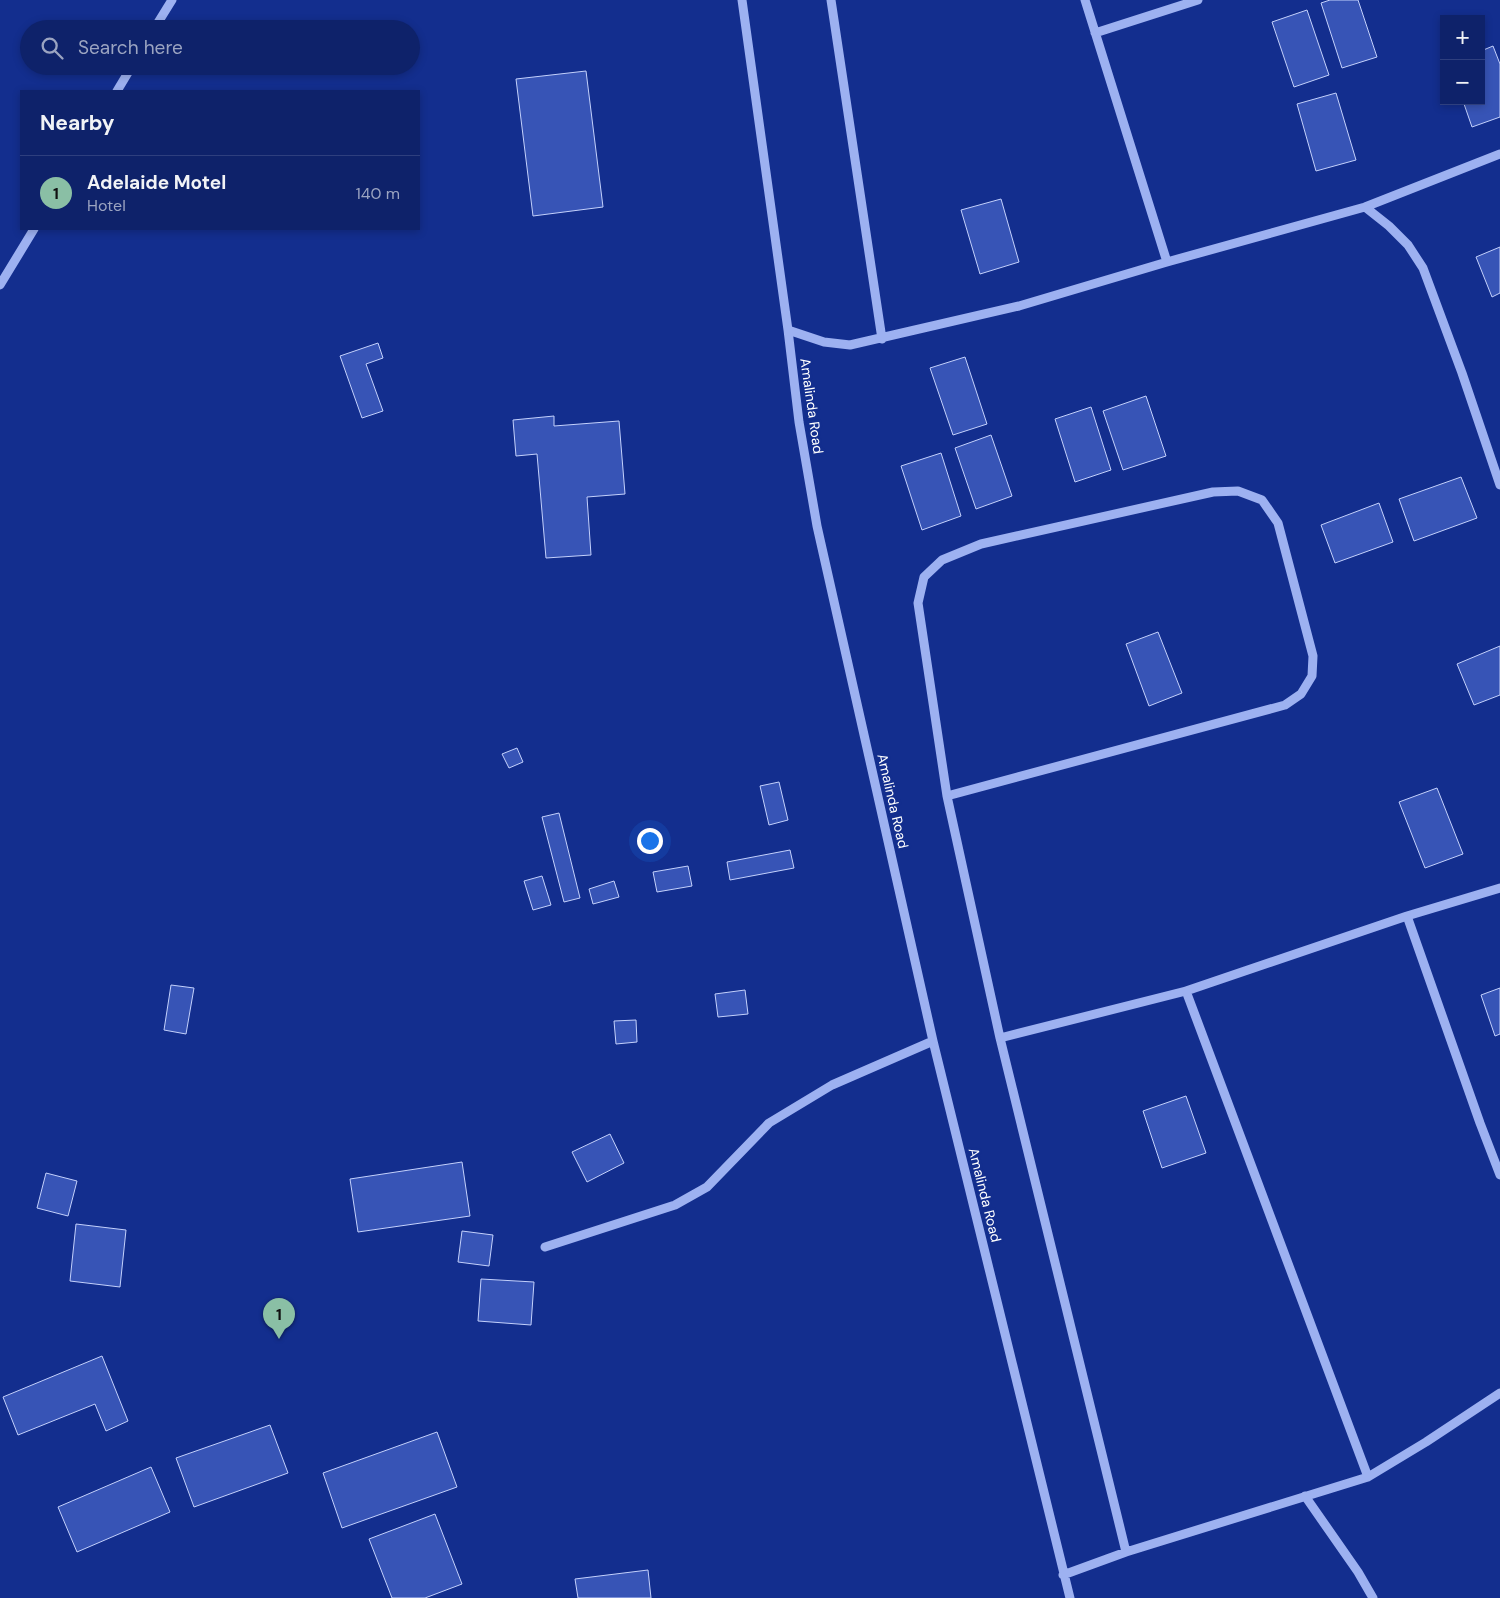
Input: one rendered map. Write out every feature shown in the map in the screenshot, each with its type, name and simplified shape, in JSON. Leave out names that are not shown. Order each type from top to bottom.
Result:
[{"type":"street","points":[[160,20],[172,0]]},
{"type":"street","name":"Amalinda Road","points":[[742,0],[799,422],[817,526],[933,1041],[1070,1598]]},
{"type":"street","points":[[831,0],[882,339]]},
{"type":"street","points":[[1085,0],[1167,262]]},
{"type":"street","points":[[1095,33],[1198,0]]},
{"type":"street","points":[[117,90],[126,75]]},
{"type":"street","points":[[788,330],[824,342],[850,346],[1019,306],[1167,262],[1365,207],[1500,154]]},
{"type":"street","points":[[1365,207],[1389,226],[1408,245],[1423,268],[1500,484]]},
{"type":"street","points":[[0,285],[33,230]]},
{"type":"street","points":[[947,796],[1284,705],[1301,694],[1312,676],[1313,656],[1278,523],[1262,500],[1238,491],[1213,492],[981,544],[942,560],[924,577],[918,603],[947,796],[1000,1038],[1126,1552]]},
{"type":"street","points":[[1000,1038],[1186,991],[1407,916],[1500,888]]},
{"type":"street","points":[[1407,916],[1500,1175]]},
{"type":"street","points":[[1186,991],[1368,1477]]},
{"type":"street","points":[[546,1247],[675,1206],[708,1187],[769,1123],[832,1085],[933,1041]]},
{"type":"street","points":[[1063,1575],[1126,1552],[1368,1477],[1426,1442],[1500,1393]]},
{"type":"street","points":[[1305,1496],[1358,1572],[1373,1598]]},
{"type":"building","points":[[1330,0],[1358,0],[1377,57],[1342,68],[1321,3]]},
{"type":"building","points":[[1307,10],[1329,75],[1294,87],[1272,22]]},
{"type":"building","points":[[1493,46],[1500,64],[1500,117],[1472,127],[1464,105],[1485,105],[1485,49]]},
{"type":"building","points":[[586,71],[603,207],[533,216],[516,79]]},
{"type":"building","points":[[1336,93],[1356,160],[1316,171],[1297,104]]},
{"type":"building","points":[[1001,199],[1019,262],[980,274],[961,210]]},
{"type":"building","points":[[1500,247],[1500,293],[1492,297],[1476,257]]},
{"type":"building","points":[[378,343],[383,358],[366,364],[383,411],[362,418],[340,356]]},
{"type":"building","points":[[965,357],[987,424],[953,435],[930,368]]},
{"type":"building","points":[[1146,396],[1166,456],[1123,470],[1103,411]]},
{"type":"building","points":[[1091,407],[1111,470],[1075,482],[1055,419]]},
{"type":"building","points":[[554,416],[554,426],[619,421],[625,494],[587,497],[591,555],[546,558],[537,454],[516,456],[513,420]]},
{"type":"building","points":[[991,435],[1012,496],[976,509],[955,448]]},
{"type":"building","points":[[941,453],[961,516],[922,530],[901,466]]},
{"type":"building","points":[[1461,477],[1477,518],[1414,541],[1399,499]]},
{"type":"building","points":[[1379,503],[1393,542],[1335,563],[1321,525]]},
{"type":"building","points":[[1158,632],[1182,693],[1149,706],[1126,644]]},
{"type":"building","points":[[1500,646],[1500,695],[1474,705],[1457,664]]},
{"type":"building","points":[[517,748],[523,762],[509,768],[502,754]]},
{"type":"building","points":[[779,782],[788,820],[769,825],[760,786]]},
{"type":"building","points":[[1437,788],[1463,854],[1425,868],[1399,802]]},
{"type":"building","points":[[559,813],[580,898],[564,902],[542,817]]},
{"type":"building","points":[[790,850],[794,868],[730,880],[727,862]]},
{"type":"building","points":[[688,866],[692,886],[657,892],[653,872]]},
{"type":"building","points":[[542,876],[551,905],[533,910],[524,881]]},
{"type":"building","points":[[614,881],[619,897],[593,904],[589,889]]},
{"type":"building","points":[[171,985],[194,988],[186,1034],[164,1030]]},
{"type":"building","points":[[1500,988],[1500,1034],[1495,1036],[1481,995]]},
{"type":"building","points":[[745,990],[748,1014],[718,1017],[715,994]]},
{"type":"building","points":[[636,1020],[637,1042],[616,1044],[614,1021]]},
{"type":"building","points":[[1186,1096],[1206,1153],[1162,1168],[1143,1111]]},
{"type":"building","points":[[610,1134],[624,1163],[587,1182],[572,1152]]},
{"type":"building","points":[[462,1162],[470,1216],[358,1232],[350,1179]]},
{"type":"building","points":[[46,1173],[77,1181],[68,1216],[37,1208]]},
{"type":"building","points":[[76,1224],[126,1230],[120,1287],[70,1281]]},
{"type":"building","points":[[462,1231],[493,1235],[489,1266],[458,1262]]},
{"type":"building","points":[[481,1279],[534,1282],[531,1325],[478,1321]]},
{"type":"building","points":[[102,1356],[128,1421],[106,1431],[95,1404],[18,1435],[3,1397]]},
{"type":"building","points":[[270,1425],[288,1473],[194,1507],[176,1458]]},
{"type":"building","points":[[437,1432],[457,1487],[342,1528],[323,1473]]},
{"type":"building","points":[[151,1467],[170,1512],[77,1552],[58,1507]]},
{"type":"building","points":[[435,1514],[462,1584],[425,1598],[392,1598],[369,1539]]},
{"type":"building","points":[[648,1570],[651,1598],[578,1598],[575,1579]]},
{"type":"place","name":"Adelaide Motel","points":[[279,1339]]}]
